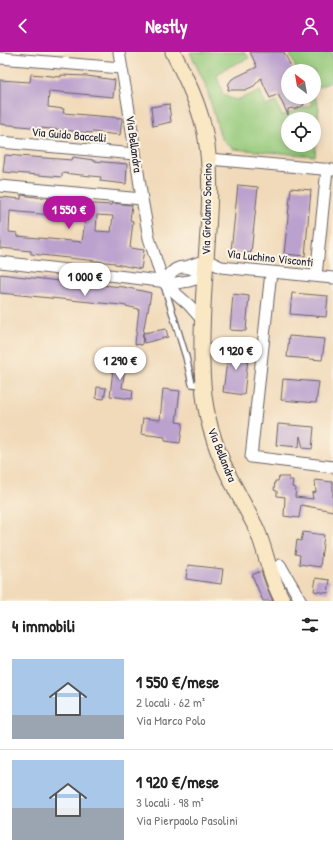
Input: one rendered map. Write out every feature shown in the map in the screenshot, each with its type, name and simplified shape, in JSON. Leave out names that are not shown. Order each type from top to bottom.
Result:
[{"type":"main road","name":"Via Girolamo Soncino","points":[[173,52],[200,112],[209,159],[210,197],[205,276]]},
{"type":"main road","name":"Via Bellandra","points":[[205,276],[203,385],[206,411],[215,445],[228,475],[256,529],[273,581],[283,601]]},
{"type":"street","name":"Via Bellandra","points":[[119,52],[149,238],[164,282]]},
{"type":"street","points":[[0,58],[121,68]]},
{"type":"street","name":"Via Guido Baccelli","points":[[0,142],[135,154]]},
{"type":"street","points":[[209,159],[330,170],[316,276]]},
{"type":"street","points":[[0,186],[142,199]]},
{"type":"street","points":[[164,282],[176,269],[206,260]]},
{"type":"street","name":"Via Luchino Visconti","points":[[206,260],[221,266],[333,278]]},
{"type":"street","points":[[0,262],[164,282],[184,282],[205,276]]},
{"type":"street","points":[[186,267],[205,276]]},
{"type":"street","points":[[271,272],[251,457],[333,467]]},
{"type":"street","points":[[164,282],[189,305],[204,322]]},
{"type":"street","points":[[280,565],[301,601]]},
{"type":"lane","points":[[164,282],[186,357],[192,384],[203,385]]},
{"type":"green space","points":[[190,52],[245,52],[249,58],[226,68],[217,76],[223,95],[236,100],[260,91],[266,106],[276,102],[281,114],[281,152],[315,152],[315,156],[233,149],[221,138],[206,86]]},
{"type":"green space","points":[[289,52],[332,52],[333,81],[321,86],[321,64],[294,64]]},
{"type":"green space","points":[[312,104],[318,104],[319,112],[293,112]]},
{"type":"building","points":[[250,52],[284,52],[290,64],[281,64],[281,100],[278,94],[270,98],[261,78],[254,86],[245,90],[228,90],[229,83],[232,79],[257,67]]},
{"type":"building","points":[[31,74],[61,77],[61,75],[87,76],[115,80],[113,97],[49,91],[48,107],[64,109],[63,113],[122,118],[120,135],[0,124],[0,80],[30,82]]},
{"type":"building","points":[[169,104],[171,122],[153,126],[151,107]]},
{"type":"building","points":[[283,104],[304,104],[294,110],[294,108],[288,109],[288,112]]},
{"type":"building","points":[[5,155],[72,160],[73,157],[93,161],[127,164],[126,184],[100,181],[101,177],[62,173],[62,177],[3,172]]},
{"type":"building","points":[[238,185],[258,187],[251,253],[231,251]]},
{"type":"building","points":[[291,188],[311,190],[305,256],[284,254]]},
{"type":"building","points":[[21,195],[81,203],[111,205],[112,203],[132,205],[130,220],[133,221],[130,248],[144,250],[141,269],[115,263],[31,254],[31,251],[0,248],[0,197],[21,199]],"holes":[[[10,211],[51,215],[85,221],[82,242],[17,236],[18,233],[9,232]],[[97,215],[113,216],[111,232],[96,231]]]},
{"type":"building","points":[[0,274],[124,287],[151,293],[142,345],[135,344],[139,309],[121,305],[0,293]]},
{"type":"building","points":[[292,293],[328,296],[326,317],[290,314]]},
{"type":"building","points":[[233,294],[249,296],[246,331],[230,330]]},
{"type":"building","points":[[166,329],[168,337],[144,343],[143,333]]},
{"type":"building","points":[[289,336],[325,339],[322,360],[287,357]]},
{"type":"building","points":[[229,346],[249,349],[244,395],[223,392]]},
{"type":"building","points":[[114,360],[126,361],[122,388],[133,390],[132,399],[110,396]]},
{"type":"building","points":[[283,379],[319,382],[316,403],[281,400]]},
{"type":"building","points":[[97,387],[106,388],[104,399],[96,398]]},
{"type":"building","points":[[163,389],[180,391],[176,422],[183,423],[180,443],[165,441],[165,437],[141,434],[143,418],[160,420]]},
{"type":"building","points":[[278,424],[314,427],[312,449],[303,448],[300,436],[299,447],[276,445]]},
{"type":"building","points":[[279,477],[289,477],[289,480],[293,480],[292,487],[296,488],[295,497],[313,499],[312,493],[316,492],[315,480],[333,482],[333,511],[301,505],[299,518],[284,516],[285,497],[277,496],[277,491],[274,490],[275,481],[278,481]]},
{"type":"building","points":[[303,532],[324,535],[320,567],[299,564],[300,555],[295,554],[297,540],[301,541]]},
{"type":"building","points":[[188,565],[223,569],[221,584],[186,579]]},
{"type":"building","points":[[261,571],[273,601],[263,601],[252,575]]},
{"type":"building","points":[[316,578],[330,580],[328,593],[314,591]]}]
